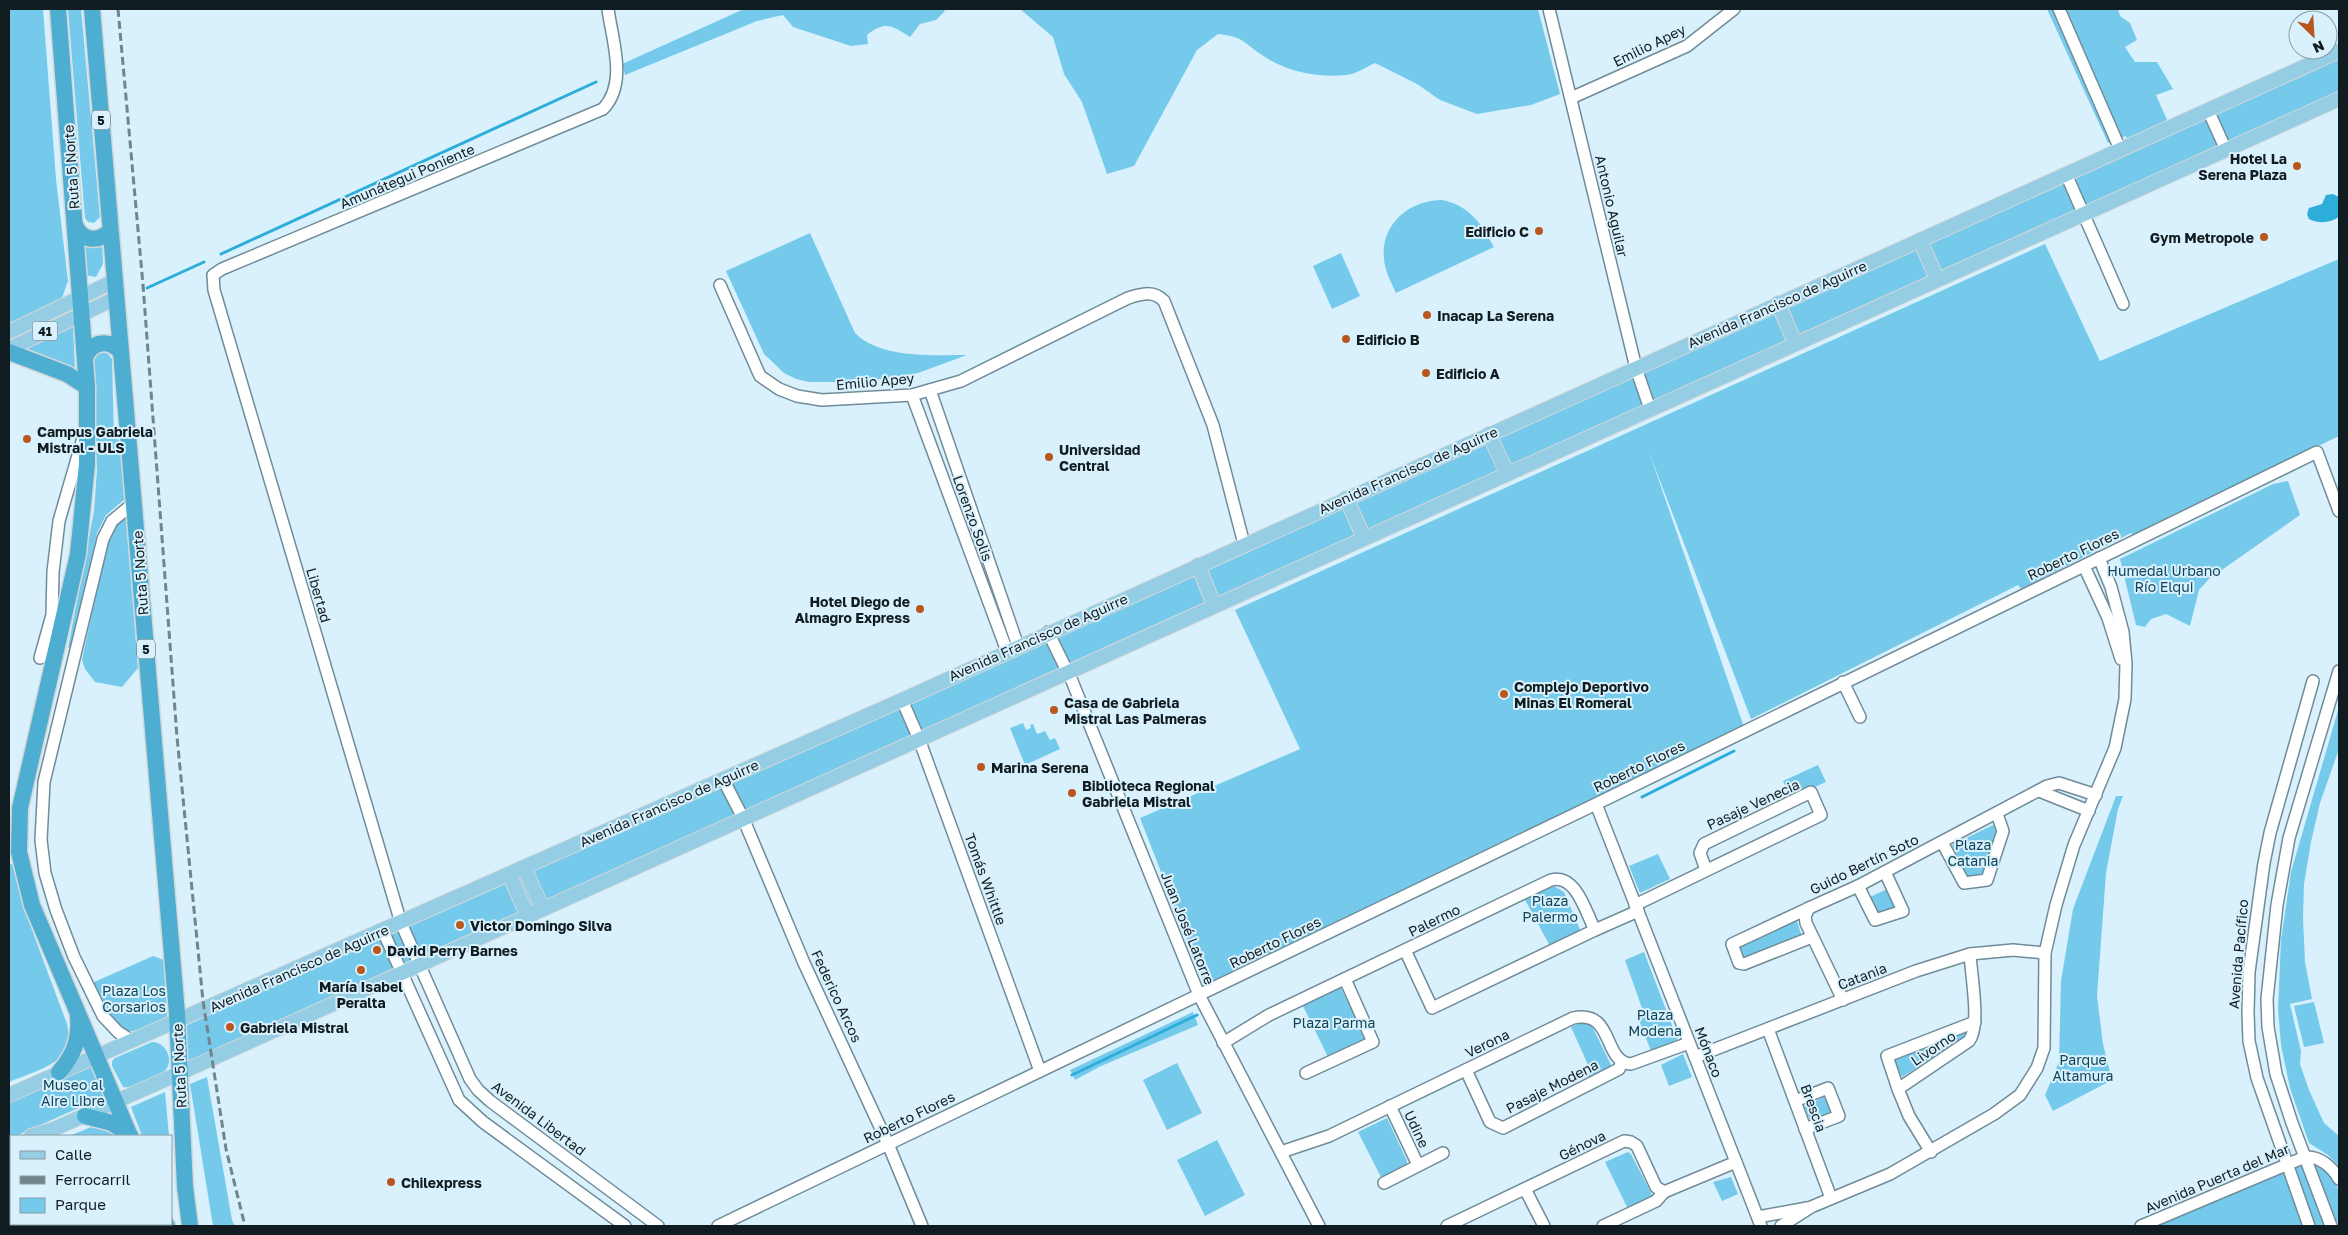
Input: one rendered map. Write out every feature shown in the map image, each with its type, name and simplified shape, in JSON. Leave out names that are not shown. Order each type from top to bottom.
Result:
[{"type":"highway","name":"Ruta 5 Norte","points":[[58,9],[87,387],[87,464],[82,525],[72,583],[50,645],[20,808],[14,854],[32,905],[98,1055],[130,1135]]},
{"type":"highway","name":"Ruta 5 Norte","points":[[92,9],[127,436],[135,502],[177,1021],[185,1187],[190,1226]]},
{"type":"highway","points":[[75,225],[81,234],[90,239],[99,238],[110,230]]},
{"type":"highway","points":[[85,358],[90,349],[98,344],[108,343],[120,350]]},
{"type":"highway","points":[[9,350],[67,374],[87,387]]},
{"type":"highway","points":[[59,1072],[68,1061],[76,1044],[78,1030],[77,1008]]},
{"type":"highway","points":[[85,1116],[112,1123],[129,1135]]},
{"type":"main road","name":"Avenida Francisco de Aguirre","points":[[9,1095],[902,700],[1012,648],[2339,51]]},
{"type":"main road","points":[[34,1135],[85,1116],[1650,408],[2339,99]]},
{"type":"main road","points":[[1920,240],[1937,279]]},
{"type":"main road","name":"41","points":[[9,350],[81,306],[115,289]]},
{"type":"main road","points":[[1778,304],[1796,343]]},
{"type":"main road","name":"41","points":[[9,332],[81,306]]},
{"type":"main road","points":[[1489,434],[1507,473]]},
{"type":"main road","points":[[1346,498],[1364,538]]},
{"type":"main road","points":[[1198,565],[1214,605]]},
{"type":"main road","points":[[524,868],[543,909]]},
{"type":"main road","points":[[509,875],[528,916]]},
{"type":"street","name":"Amunátegui Poniente","points":[[213,275],[222,269],[594,114],[610,102],[616,87],[617,76],[608,9]]},
{"type":"street","name":"Antonio Aguilar","points":[[1549,9],[1636,368],[1650,408]]},
{"type":"street","name":"Emilio Apey","points":[[1571,98],[1687,46],[1734,9]]},
{"type":"street","points":[[2059,9],[2120,149]]},
{"type":"street","points":[[2208,110],[2226,150]]},
{"type":"street","points":[[2066,174],[2082,214],[2124,304]]},
{"type":"street","name":"Libertad","points":[[213,275],[217,299],[401,923]]},
{"type":"street","name":"Emilio Apey","points":[[720,286],[760,376],[780,389],[797,396],[822,400],[912,395],[960,381],[1128,298],[1152,294],[1164,301],[1213,425],[1244,544]]},
{"type":"street","name":"Lorenzo Solis","points":[[930,390],[1012,648]]},
{"type":"street","name":"Lorenzo Solis","points":[[912,395],[1012,648]]},
{"type":"street","points":[[40,658],[50,645],[53,572],[59,521],[88,416]]},
{"type":"street","name":"Roberto Flores","points":[[718,1226],[1596,804],[2317,452],[2339,511]]},
{"type":"street","points":[[132,1041],[113,1028],[103,1016],[66,937],[45,873],[40,821],[44,782],[103,539],[112,521],[135,502]]},
{"type":"street","points":[[1781,1226],[1811,1207],[1890,1174],[1931,1152],[2003,1109],[2020,1095],[2032,1077],[2044,1048],[2045,953],[2074,844],[2096,795],[2118,736],[2126,680],[2125,648],[2120,616],[2099,558]]},
{"type":"street","points":[[2084,566],[2108,618],[2126,680]]},
{"type":"street","name":"Juan José Latorre","points":[[1048,632],[1068,672],[1199,995],[1319,1226]]},
{"type":"street","points":[[2331,1226],[2276,1074],[2268,1027],[2267,999],[2276,915],[2289,838],[2339,671]]},
{"type":"street","name":"Avenida Pacífico","points":[[2309,1226],[2266,1106],[2254,1065],[2249,1041],[2248,997],[2257,904],[2270,833],[2313,681]]},
{"type":"street","points":[[1843,682],[1860,717]]},
{"type":"street","name":"Tomás Whittle","points":[[902,700],[919,739],[1040,1070]]},
{"type":"street","name":"Federico Arcos","points":[[723,779],[743,818],[804,963],[888,1144],[922,1226]]},
{"type":"street","name":"Guido Bertín Soto","points":[[1843,1000],[1806,923],[1805,916],[1809,908],[1858,886],[2047,786],[2059,783],[2096,795]]},
{"type":"street","points":[[2039,791],[2089,811]]},
{"type":"street","name":"Pasaje Venecia","points":[[1636,908],[1706,870],[1821,815],[1811,792],[1704,844],[1700,854],[1706,870]]},
{"type":"street","name":"Mónaco","points":[[1596,804],[1760,1222]]},
{"type":"street","points":[[1942,842],[1964,882],[1987,880],[2003,831],[1997,814]]},
{"type":"street","points":[[2270,833],[2289,838]]},
{"type":"street","points":[[1858,886],[1875,920],[1902,911],[1885,872]]},
{"type":"street","name":"Palermo","points":[[1223,1043],[1269,1015],[1555,879],[1565,880],[1572,886],[1595,930]]},
{"type":"street","points":[[1406,950],[1432,1008],[1595,930],[1636,908]]},
{"type":"street","points":[[1809,908],[1732,944],[1739,963],[1744,964],[1812,937]]},
{"type":"street","name":"Avenida Libertad","points":[[401,923],[470,1079],[478,1090],[658,1226]]},
{"type":"street","points":[[383,931],[453,1091],[465,1107],[625,1226]]},
{"type":"street","name":"Catania","points":[[1695,1057],[1916,972],[1970,954],[2013,950],[2045,953]]},
{"type":"street","name":"Livorno","points":[[1898,1089],[1969,1041],[1975,1031],[1970,954]]},
{"type":"street","points":[[1306,1073],[1373,1042],[1344,979]]},
{"type":"street","points":[[2248,997],[2267,999]]},
{"type":"street","name":"Verona","points":[[1281,1152],[1329,1136],[1579,1016],[1590,1018],[1600,1024],[1622,1062]]},
{"type":"street","points":[[1931,1152],[1909,1116],[1887,1056],[1975,1022]]},
{"type":"street","name":"Brescia","points":[[1768,1029],[1831,1198]]},
{"type":"street","points":[[1622,1062],[1631,1064],[1689,1043]]},
{"type":"street","name":"Pasaje Modena","points":[[1466,1070],[1490,1122],[1502,1128],[1619,1069],[1622,1062]]},
{"type":"street","points":[[1795,1101],[1828,1088],[1839,1116],[1805,1129]]},
{"type":"street","name":"Udine","points":[[1390,1106],[1418,1165]]},
{"type":"street","name":"Génova","points":[[1452,1225],[1628,1141],[1637,1146],[1656,1187],[1664,1192]]},
{"type":"street","name":"Udine","points":[[1384,1183],[1443,1153]]},
{"type":"street","points":[[2305,1157],[2315,1157],[2326,1163],[2339,1179]]},
{"type":"street","name":"Avenida Puerta del Mar","points":[[2141,1226],[2305,1157]]},
{"type":"street","points":[[1603,1226],[1656,1201],[1664,1192],[1736,1162]]},
{"type":"street","points":[[1525,1189],[1544,1226]]},
{"type":"street","points":[[1760,1222],[1769,1214],[1811,1207]]},
{"type":"green space","points":[[9,9],[43,9],[56,179],[68,281],[61,301],[9,327]]},
{"type":"green space","points":[[68,9],[81,9],[100,217],[94,223],[88,222],[85,218]]},
{"type":"green space","points":[[744,9],[943,9],[945,11],[936,20],[920,24],[910,37],[889,26],[884,26],[867,35],[868,44],[851,46],[793,27],[783,15],[757,21],[625,75],[622,64]]},
{"type":"green space","points":[[1020,9],[1538,9],[1560,94],[1531,105],[1477,114],[1440,100],[1417,84],[1375,63],[1347,75],[1324,76],[1302,72],[1271,61],[1238,38],[1218,34],[1197,50],[1134,166],[1107,174],[1082,102],[1064,74],[1053,37]]},
{"type":"green space","points":[[2047,9],[2118,9],[2120,16],[2130,23],[2137,40],[2125,47],[2135,62],[2157,62],[2173,89],[2156,95],[2167,120],[2127,139],[2126,136],[2108,143]]},
{"type":"green space","points":[[2338,56],[2339,95],[187,1064],[185,1026],[2330,60],[2338,60]]},
{"type":"green space","points":[[1442,200],[1468,211],[1494,247],[1396,293],[1388,276],[1384,259],[1384,246],[1387,235],[1392,225],[1409,209],[1430,201]]},
{"type":"green space","points":[[810,233],[855,333],[879,347],[908,354],[967,355],[918,373],[854,382],[809,382],[796,379],[784,373],[764,354],[726,271]]},
{"type":"green space","points":[[82,241],[102,242],[103,264],[96,277],[85,275]]},
{"type":"green space","points":[[2045,244],[2100,361],[2339,259],[2339,436],[2134,536],[2131,533],[2021,589],[2018,585],[1751,719],[1649,452],[1745,730],[1205,985],[1140,818],[1300,749],[1235,610]]},
{"type":"green space","points":[[1341,253],[1360,296],[1332,309],[1313,266]]},
{"type":"green space","points":[[73,324],[75,371],[35,353],[20,349]]},
{"type":"green space","points":[[98,351],[108,354],[112,359],[114,437],[121,442],[125,499],[106,515],[97,533],[72,646],[68,648],[94,511],[97,470],[91,359]]},
{"type":"green space","name":"Humedal Urbano Río Elqui","points":[[2288,481],[2300,515],[2209,579],[2199,590],[2190,626],[2166,614],[2151,619],[2145,627],[2136,625],[2120,559],[2273,484]]},
{"type":"green space","points":[[126,516],[138,668],[122,687],[95,682],[85,669],[82,660],[108,538],[115,525]]},
{"type":"green space","points":[[2339,707],[2339,749],[2320,803],[2304,884],[2305,962],[2312,999],[2290,1004],[2301,1051],[2300,1064],[2309,1090],[2324,1123],[2339,1136],[2339,1166],[2328,1155],[2309,1143],[2290,1088],[2281,1045],[2278,1009],[2281,940],[2291,872]]},
{"type":"green space","points":[[1023,723],[1026,730],[1031,728],[1030,725],[1033,724],[1037,734],[1045,731],[1050,740],[1055,738],[1060,749],[1025,765],[1010,728]]},
{"type":"green space","points":[[1818,765],[1826,782],[1790,798],[1783,781]]},
{"type":"green space","name":"Parque Altamura","points":[[2116,796],[2123,796],[2118,809],[2106,873],[2097,996],[2103,1044],[2112,1080],[2053,1111],[2045,1095],[2059,1062],[2061,981],[2073,909]]},
{"type":"green space","name":"Plaza Catania","points":[[1993,825],[1998,831],[1983,876],[1968,877],[1952,845]]},
{"type":"green space","points":[[1658,854],[1670,879],[1640,893],[1629,866]]},
{"type":"green space","points":[[9,863],[13,865],[22,903],[67,1024],[69,1039],[65,1052],[52,1064],[9,1082]]},
{"type":"green space","name":"Plaza Palermo","points":[[1552,885],[1564,892],[1581,932],[1550,946],[1524,898]]},
{"type":"green space","points":[[1887,889],[1895,907],[1878,914],[1870,897]]},
{"type":"green space","points":[[1796,918],[1802,937],[1750,958],[1742,958],[1737,948],[1742,942]]},
{"type":"green space","name":"Plaza Modena","points":[[1644,952],[1678,1041],[1651,1051],[1637,1015],[1643,1011],[1625,960]]},
{"type":"green space","name":"Plaza Los Corsarios","points":[[153,956],[164,960],[167,1018],[141,1029],[125,1031],[106,1015],[92,983]]},
{"type":"green space","name":"Plaza Parma","points":[[1340,986],[1366,1039],[1328,1057],[1302,1004]]},
{"type":"green space","points":[[2314,1002],[2324,1043],[2304,1047],[2294,1006]]},
{"type":"green space","points":[[1193,1012],[1198,1025],[1101,1066],[1075,1080],[1070,1070]]},
{"type":"green space","points":[[1586,1020],[1592,1026],[1613,1069],[1589,1080],[1586,1072],[1589,1067],[1571,1027]]},
{"type":"green space","points":[[1967,1031],[1963,1038],[1902,1077],[1894,1061],[1901,1055]]},
{"type":"green space","points":[[152,1042],[162,1045],[168,1053],[169,1063],[167,1068],[151,1080],[138,1085],[123,1087],[112,1066],[112,1061]]},
{"type":"green space","points":[[1683,1054],[1692,1077],[1669,1086],[1661,1065]]},
{"type":"green space","points":[[1177,1063],[1202,1113],[1167,1130],[1143,1080]]},
{"type":"green space","name":"Museo al Aire Libre","points":[[91,1066],[105,1096],[18,1135],[10,1135],[9,1139],[9,1103]]},
{"type":"green space","points":[[207,1077],[232,1220],[235,1226],[213,1226],[190,1084]]},
{"type":"green space","points":[[165,1092],[169,1135],[142,1135],[131,1107]]},
{"type":"green space","points":[[1824,1097],[1832,1112],[1811,1122],[1804,1107]]},
{"type":"green space","points":[[1387,1118],[1407,1161],[1407,1171],[1384,1183],[1358,1132]]},
{"type":"green space","points":[[96,1125],[120,1135],[71,1135]]},
{"type":"green space","points":[[1217,1140],[1245,1195],[1205,1216],[1177,1160]]},
{"type":"green space","points":[[1628,1152],[1631,1154],[1654,1199],[1629,1211],[1605,1162]]},
{"type":"green space","points":[[9,1162],[10,1225],[160,1226],[9,1226]]},
{"type":"green space","points":[[2304,1163],[2319,1163],[2336,1183],[2340,1209],[2335,1226],[2154,1226]]},
{"type":"green space","points":[[1731,1177],[1738,1194],[1722,1201],[1713,1182]]},
{"type":"shaded area","points":[[2333,194],[2339,197],[2339,217],[2332,221],[2324,222],[2309,219],[2307,214],[2309,208],[2322,204],[2326,195]]},
{"type":"waterway","points":[[221,254],[596,82]]},
{"type":"waterway","points":[[147,288],[204,262]]},
{"type":"waterway","points":[[1642,797],[1734,751]]},
{"type":"waterway","points":[[1072,1075],[1197,1015]]},
{"type":"railway","points":[[118,9],[143,285],[177,737],[203,1001],[226,1149],[245,1226]]},
{"type":"place","name":"Hotel La Serena Plaza","points":[[2297,166]]},
{"type":"place","name":"Edificio C","points":[[1539,231]]},
{"type":"place","name":"Gym Metropole","points":[[2264,237]]},
{"type":"place","name":"Inacap La Serena","points":[[1427,315]]},
{"type":"place","name":"Edificio B","points":[[1346,339]]},
{"type":"place","name":"Edificio A","points":[[1426,373]]},
{"type":"place","name":"Campus Gabriela Mistral - ULS","points":[[27,439]]},
{"type":"place","name":"Universidad Central","points":[[1049,457]]},
{"type":"place","name":"Hotel Diego de Almagro Express","points":[[920,609]]},
{"type":"place","name":"Complejo Deportivo Minas El Romeral","points":[[1504,694]]},
{"type":"place","name":"Casa de Gabriela Mistral Las Palmeras","points":[[1054,710]]},
{"type":"place","name":"Marina Serena","points":[[981,767]]},
{"type":"place","name":"Biblioteca Regional Gabriela Mistral","points":[[1072,793]]},
{"type":"place","name":"Victor Domingo Silva","points":[[460,925]]},
{"type":"place","name":"David Perry Barnes","points":[[377,950]]},
{"type":"place","name":"María Isabel Peralta","points":[[361,970]]},
{"type":"place","name":"Gabriela Mistral","points":[[230,1027]]},
{"type":"place","name":"Chilexpress","points":[[391,1182]]}]
